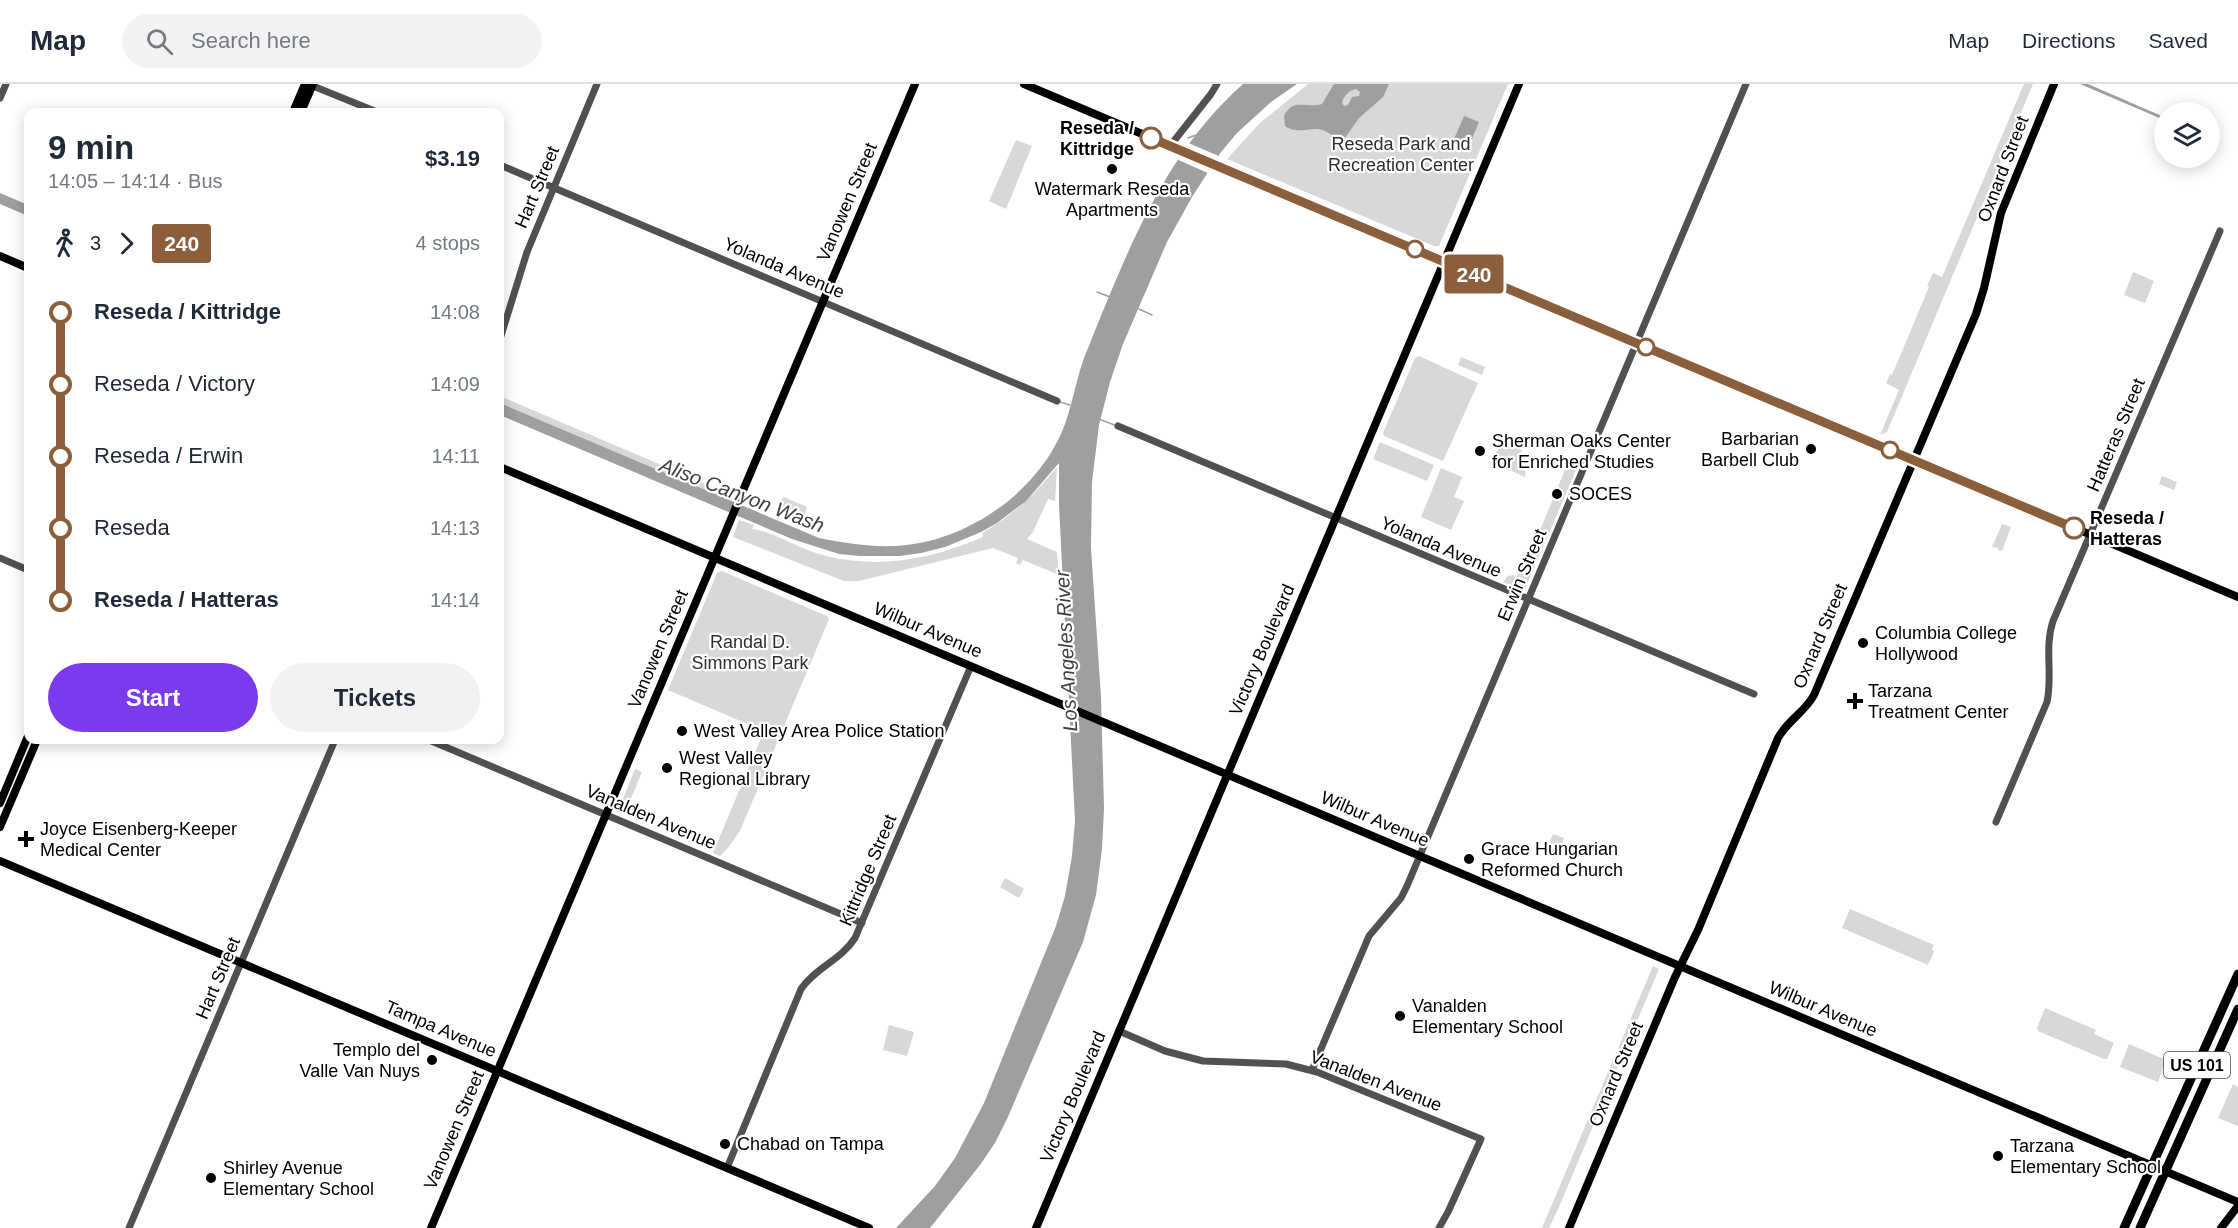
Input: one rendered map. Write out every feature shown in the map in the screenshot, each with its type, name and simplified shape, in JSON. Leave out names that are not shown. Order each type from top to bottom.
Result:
[{"type":"highway","name":"US 101","points":[[2124,1228],[2238,974]]},
{"type":"highway","name":"US 101","points":[[2140,1228],[2238,1009]]},
{"type":"main road","points":[[295,108],[310,84]]},
{"type":"main road","points":[[302,108],[310,84]]},
{"type":"main road","name":"Vanowen Street","points":[[431,1228],[915,84]]},
{"type":"main road","points":[[1024,84],[2238,597]]},
{"type":"main road","name":"Victory Boulevard","points":[[1036,1228],[1519,84]]},
{"type":"main road","name":"Oxnard Street","points":[[1570,1224],[1778,738],[1814,695],[1976,314],[2001,213],[2054,84]]},
{"type":"main road","points":[[0,256],[24,266]]},
{"type":"main road","name":"Wilbur Avenue","points":[[504,469],[2238,1204]]},
{"type":"main road","points":[[0,803],[25,744]]},
{"type":"main road","points":[[0,827],[35,744]]},
{"type":"main road","name":"Tampa Avenue","points":[[0,861],[869,1228]]},
{"type":"main road","points":[[2221,1228],[2238,1204]]},
{"type":"street","points":[[0,98],[6,84]]},
{"type":"street","points":[[310,84],[367,108]]},
{"type":"street","name":"Hart Street","points":[[504,326],[526,252],[597,84]]},
{"type":"street","points":[[1173,147],[1217,84]]},
{"type":"street","name":"Erwin Street","points":[[1312,1070],[1369,936],[1405,892],[1746,84]]},
{"type":"street","name":"Yolanda Avenue","points":[[504,167],[1057,400]]},
{"type":"street","name":"Hatteras Street","points":[[1996,822],[2045,709],[2049,685],[2050,631],[2220,231]]},
{"type":"street","name":"Yolanda Avenue","points":[[1118,426],[1754,694]]},
{"type":"street","points":[[0,558],[24,568]]},
{"type":"street","name":"Kittridge Street","points":[[727,1168],[801,989],[814,973],[849,948],[862,922],[971,666]]},
{"type":"street","name":"Hart Street","points":[[129,1228],[333,744]]},
{"type":"street","name":"Vanalden Avenue","points":[[439,744],[862,922]]},
{"type":"street","name":"Vanalden Avenue","points":[[1119,1032],[1165,1051],[1203,1061],[1286,1064],[1312,1070],[1481,1139],[1448,1212],[1438,1228]]},
{"type":"green space","name":"Reseda Park and Recreation Center","points":[[1308,84],[1508,84],[1439,246],[1434,246],[1227,159],[1260,123]]},
{"type":"green space","points":[[2024,84],[2033,84],[1887,432],[1880,435],[1899,390],[1886,383],[1890,374],[1892,375],[1933,273],[1942,277]]},
{"type":"green space","points":[[1016,140],[1032,146],[1006,209],[989,201]]},
{"type":"green space","points":[[2133,272],[2154,281],[2145,303],[2124,295]]},
{"type":"green space","points":[[1419,356],[1478,383],[1443,461],[1384,436],[1383,433],[1415,358]]},
{"type":"green space","points":[[1461,357],[1485,367],[1482,375],[1458,365]]},
{"type":"green space","points":[[504,398],[727,493],[730,495],[729,500],[504,405]]},
{"type":"green space","points":[[1504,433],[1515,441],[1522,451],[1525,477],[1505,468],[1506,459],[1496,455]]},
{"type":"green space","points":[[1380,442],[1434,465],[1427,481],[1373,459]]},
{"type":"green space","points":[[1582,456],[1525,589],[1522,590],[1503,582],[1508,576],[1516,577],[1523,569],[1519,567],[1523,555],[1533,559],[1542,537],[1538,535],[1569,460]]},
{"type":"green space","points":[[1057,467],[1055,501],[1048,499],[1033,532],[1027,539],[1057,552],[1059,575],[1023,560],[1020,565],[1016,563],[1018,558],[993,548],[859,581],[844,581],[733,537],[739,520],[754,525],[752,529],[767,532],[813,552],[835,558],[878,562],[920,557],[983,537],[982,533],[1022,504]]},
{"type":"green space","points":[[1441,468],[1462,477],[1454,497],[1464,501],[1451,530],[1421,517]]},
{"type":"green space","points":[[2162,476],[2177,482],[2174,490],[2159,484]]},
{"type":"green space","points":[[784,497],[807,507],[803,522],[799,523],[777,513]]},
{"type":"green space","points":[[2002,524],[2011,527],[2002,551],[1992,547]]},
{"type":"green space","name":"Randal D. Simmons Park","points":[[722,571],[827,616],[829,619],[740,831],[720,856],[713,853],[764,731],[668,690],[717,573]]},
{"type":"green space","points":[[635,769],[642,772],[627,808],[649,817],[646,824],[618,811]]},
{"type":"green space","points":[[1553,834],[1564,838],[1559,851],[1548,846]]},
{"type":"green space","points":[[1005,878],[1024,889],[1019,898],[1000,887]]},
{"type":"green space","points":[[1850,909],[1934,945],[1932,949],[1934,952],[1928,965],[1842,928]]},
{"type":"green space","points":[[1653,966],[1659,969],[1559,1207],[1549,1228],[1542,1228]]},
{"type":"green space","points":[[2045,1008],[2096,1030],[2094,1034],[2114,1043],[2107,1059],[2038,1031],[2037,1028]]},
{"type":"green space","points":[[889,1025],[914,1032],[907,1056],[883,1050]]},
{"type":"green space","points":[[2129,1044],[2166,1060],[2158,1082],[2120,1067]]},
{"type":"green space","points":[[2233,1084],[2238,1087],[2238,1126],[2218,1118]]},
{"type":"shaded area","points":[[1243,84],[1297,84],[1271,102],[1237,133],[1221,152],[1192,197],[1167,242],[1123,344],[1099,425],[1092,482],[1091,548],[1101,697],[1104,808],[1096,895],[1083,942],[995,1143],[930,1228],[896,1228],[935,1186],[955,1158],[984,1103],[1056,926],[1065,896],[1075,821],[1059,505],[1059,463],[1026,501],[997,523],[945,547],[900,556],[839,554],[792,539],[504,417],[504,405],[819,538],[876,546],[895,546],[921,543],[946,536],[970,526],[1014,496],[1049,456],[1065,424],[1084,358],[1133,241],[1170,173],[1191,141],[1215,112]]},
{"type":"shaded area","points":[[1334,84],[1389,84],[1383,97],[1359,118],[1345,138],[1337,138],[1322,130],[1297,130],[1285,126],[1284,116],[1291,107],[1322,104]],"holes":[[[1356,89],[1360,92],[1359,96],[1352,97],[1348,105],[1344,106],[1342,103],[1349,92]]]},
{"type":"shaded area","points":[[2080,84],[2088,84],[2154,113],[2154,116]]},
{"type":"shaded area","points":[[1464,116],[1479,122],[1469,146],[1454,139]]},
{"type":"shaded area","points":[[0,193],[24,203],[24,214],[0,204]]},
{"type":"pier","points":[[1186,142],[1221,157],[1210,174],[1174,158]]},
{"type":"waterway","points":[[1188,138],[1196,135]]},
{"type":"waterway","points":[[1097,292],[1110,297]]},
{"type":"waterway","points":[[1139,309],[1152,315]]},
{"type":"waterway","points":[[1060,402],[1070,405]]},
{"type":"waterway","points":[[1099,419],[1117,426]]},
{"type":"bus line","name":"240","points":[[1151,138],[2074,528]]},
{"type":"place","name":"Reseda / Kittridge","points":[[1151,138]]},
{"type":"place","name":"Watermark Reseda Apartments","points":[[1112,169]]},
{"type":"place","name":"Barbarian Barbell Club","points":[[1811,449]]},
{"type":"place","name":"Sherman Oaks Center for Enriched Studies","points":[[1480,451]]},
{"type":"place","name":"SOCES","points":[[1557,494]]},
{"type":"place","name":"Reseda / Hatteras","points":[[2074,528]]},
{"type":"place","name":"Columbia College Hollywood","points":[[1863,643]]},
{"type":"place","name":"Tarzana Treatment Center","points":[[1855,701]]},
{"type":"place","name":"West Valley Area Police Station","points":[[682,731]]},
{"type":"place","name":"West Valley Regional Library","points":[[667,768]]},
{"type":"place","name":"Joyce Eisenberg-Keeper Medical Center","points":[[26,839]]},
{"type":"place","name":"Grace Hungarian Reformed Church","points":[[1469,859]]},
{"type":"place","name":"Vanalden Elementary School","points":[[1400,1016]]},
{"type":"place","name":"Templo del Valle Van Nuys","points":[[432,1060]]},
{"type":"place","name":"Chabad on Tampa","points":[[725,1144]]},
{"type":"place","name":"Tarzana Elementary School","points":[[1998,1156]]},
{"type":"place","name":"Shirley Avenue Elementary School","points":[[211,1178]]},
{"type":"water label","name":"Aliso Canyon Wash","points":[[742,495]]},
{"type":"water label","name":"Los Angeles River","points":[[1066,651]]}]
